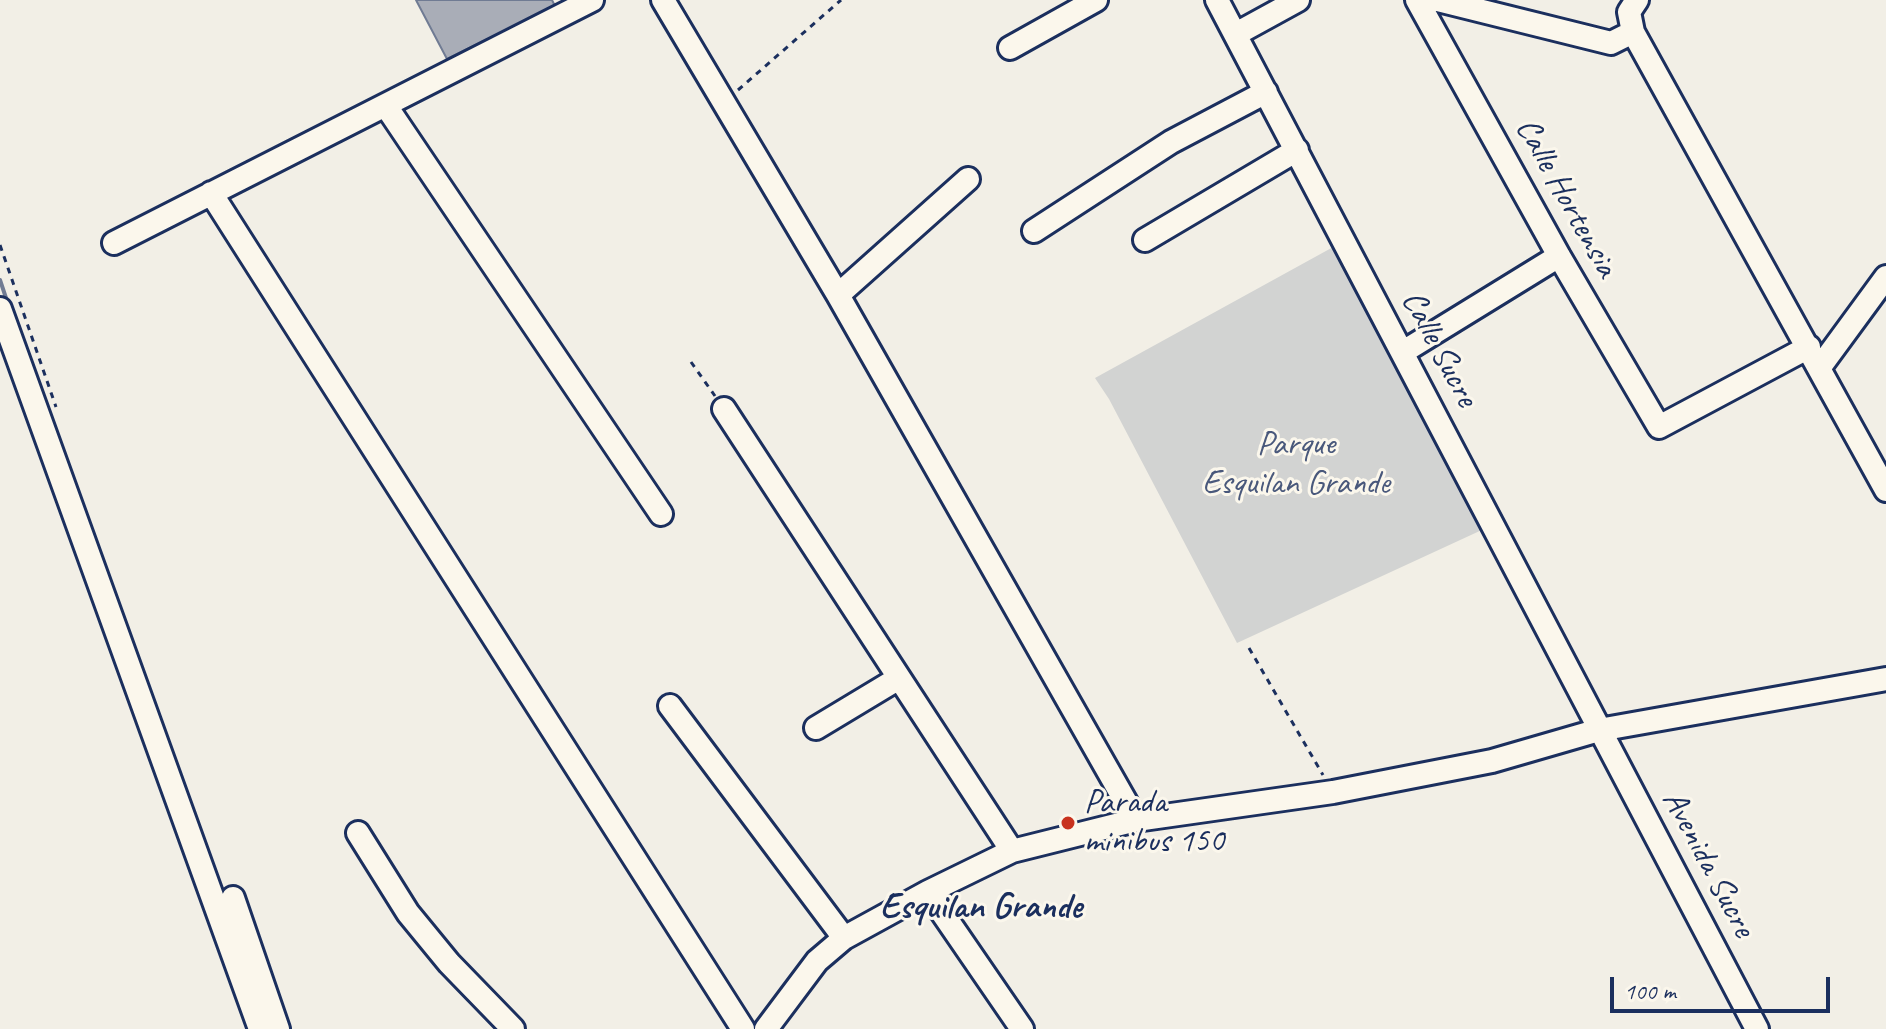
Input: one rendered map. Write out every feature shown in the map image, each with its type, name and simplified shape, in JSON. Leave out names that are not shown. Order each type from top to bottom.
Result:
[{"type":"street","points":[[114,243],[592,0]]},
{"type":"street","points":[[663,0],[838,295],[1136,820]]},
{"type":"street","points":[[1010,48],[1063,8],[1096,0]]},
{"type":"street","name":"Calle Sucre","points":[[1217,0],[1599,730]]},
{"type":"street","points":[[1236,34],[1298,0]]},
{"type":"street","name":"Calle Hortensia","points":[[1417,0],[1559,256],[1659,427],[1814,357]]},
{"type":"street","points":[[1438,0],[1611,43],[1633,32]]},
{"type":"street","points":[[1637,0],[1629,12],[1633,32],[1886,490]]},
{"type":"street","points":[[1034,231],[1171,142],[1266,92]]},
{"type":"street","points":[[386,106],[661,514]]},
{"type":"street","points":[[1145,240],[1297,150]]},
{"type":"street","points":[[838,295],[968,179]]},
{"type":"street","points":[[211,193],[743,1029]]},
{"type":"street","points":[[1403,352],[1559,256]]},
{"type":"street","points":[[1814,357],[1886,277]]},
{"type":"street","points":[[0,309],[260,1029]]},
{"type":"street","points":[[724,409],[1012,851]]},
{"type":"street","points":[[816,728],[899,678]]},
{"type":"street","points":[[766,1029],[817,961],[844,938],[1012,851],[1136,820],[1333,792],[1492,761],[1599,730],[1886,679]]},
{"type":"street","points":[[670,706],[844,938]]},
{"type":"street","name":"Avenida Sucre","points":[[1599,730],[1757,1029]]},
{"type":"street","points":[[358,833],[408,913],[449,963],[513,1029]]},
{"type":"street","points":[[928,892],[1022,1029]]},
{"type":"street","points":[[233,898],[278,1029]]},
{"type":"path","points":[[723,103],[841,0]]},
{"type":"path","points":[[691,362],[724,409]]},
{"type":"path","points":[[1249,648],[1333,792]]},
{"type":"green space","name":"Parque Esquilan Grande","points":[[1335,246],[1484,529],[1237,643],[1109,399],[1095,378]]},
{"type":"shaded area","points":[[416,0],[552,0],[555,6],[447,59]]},
{"type":"waterway","points":[[0,280],[8,304]]},
{"type":"place","name":"Parada minibus 150","points":[[1068,823]]},
{"type":"district","name":"Esquilan Grande","points":[[981,908]]}]
